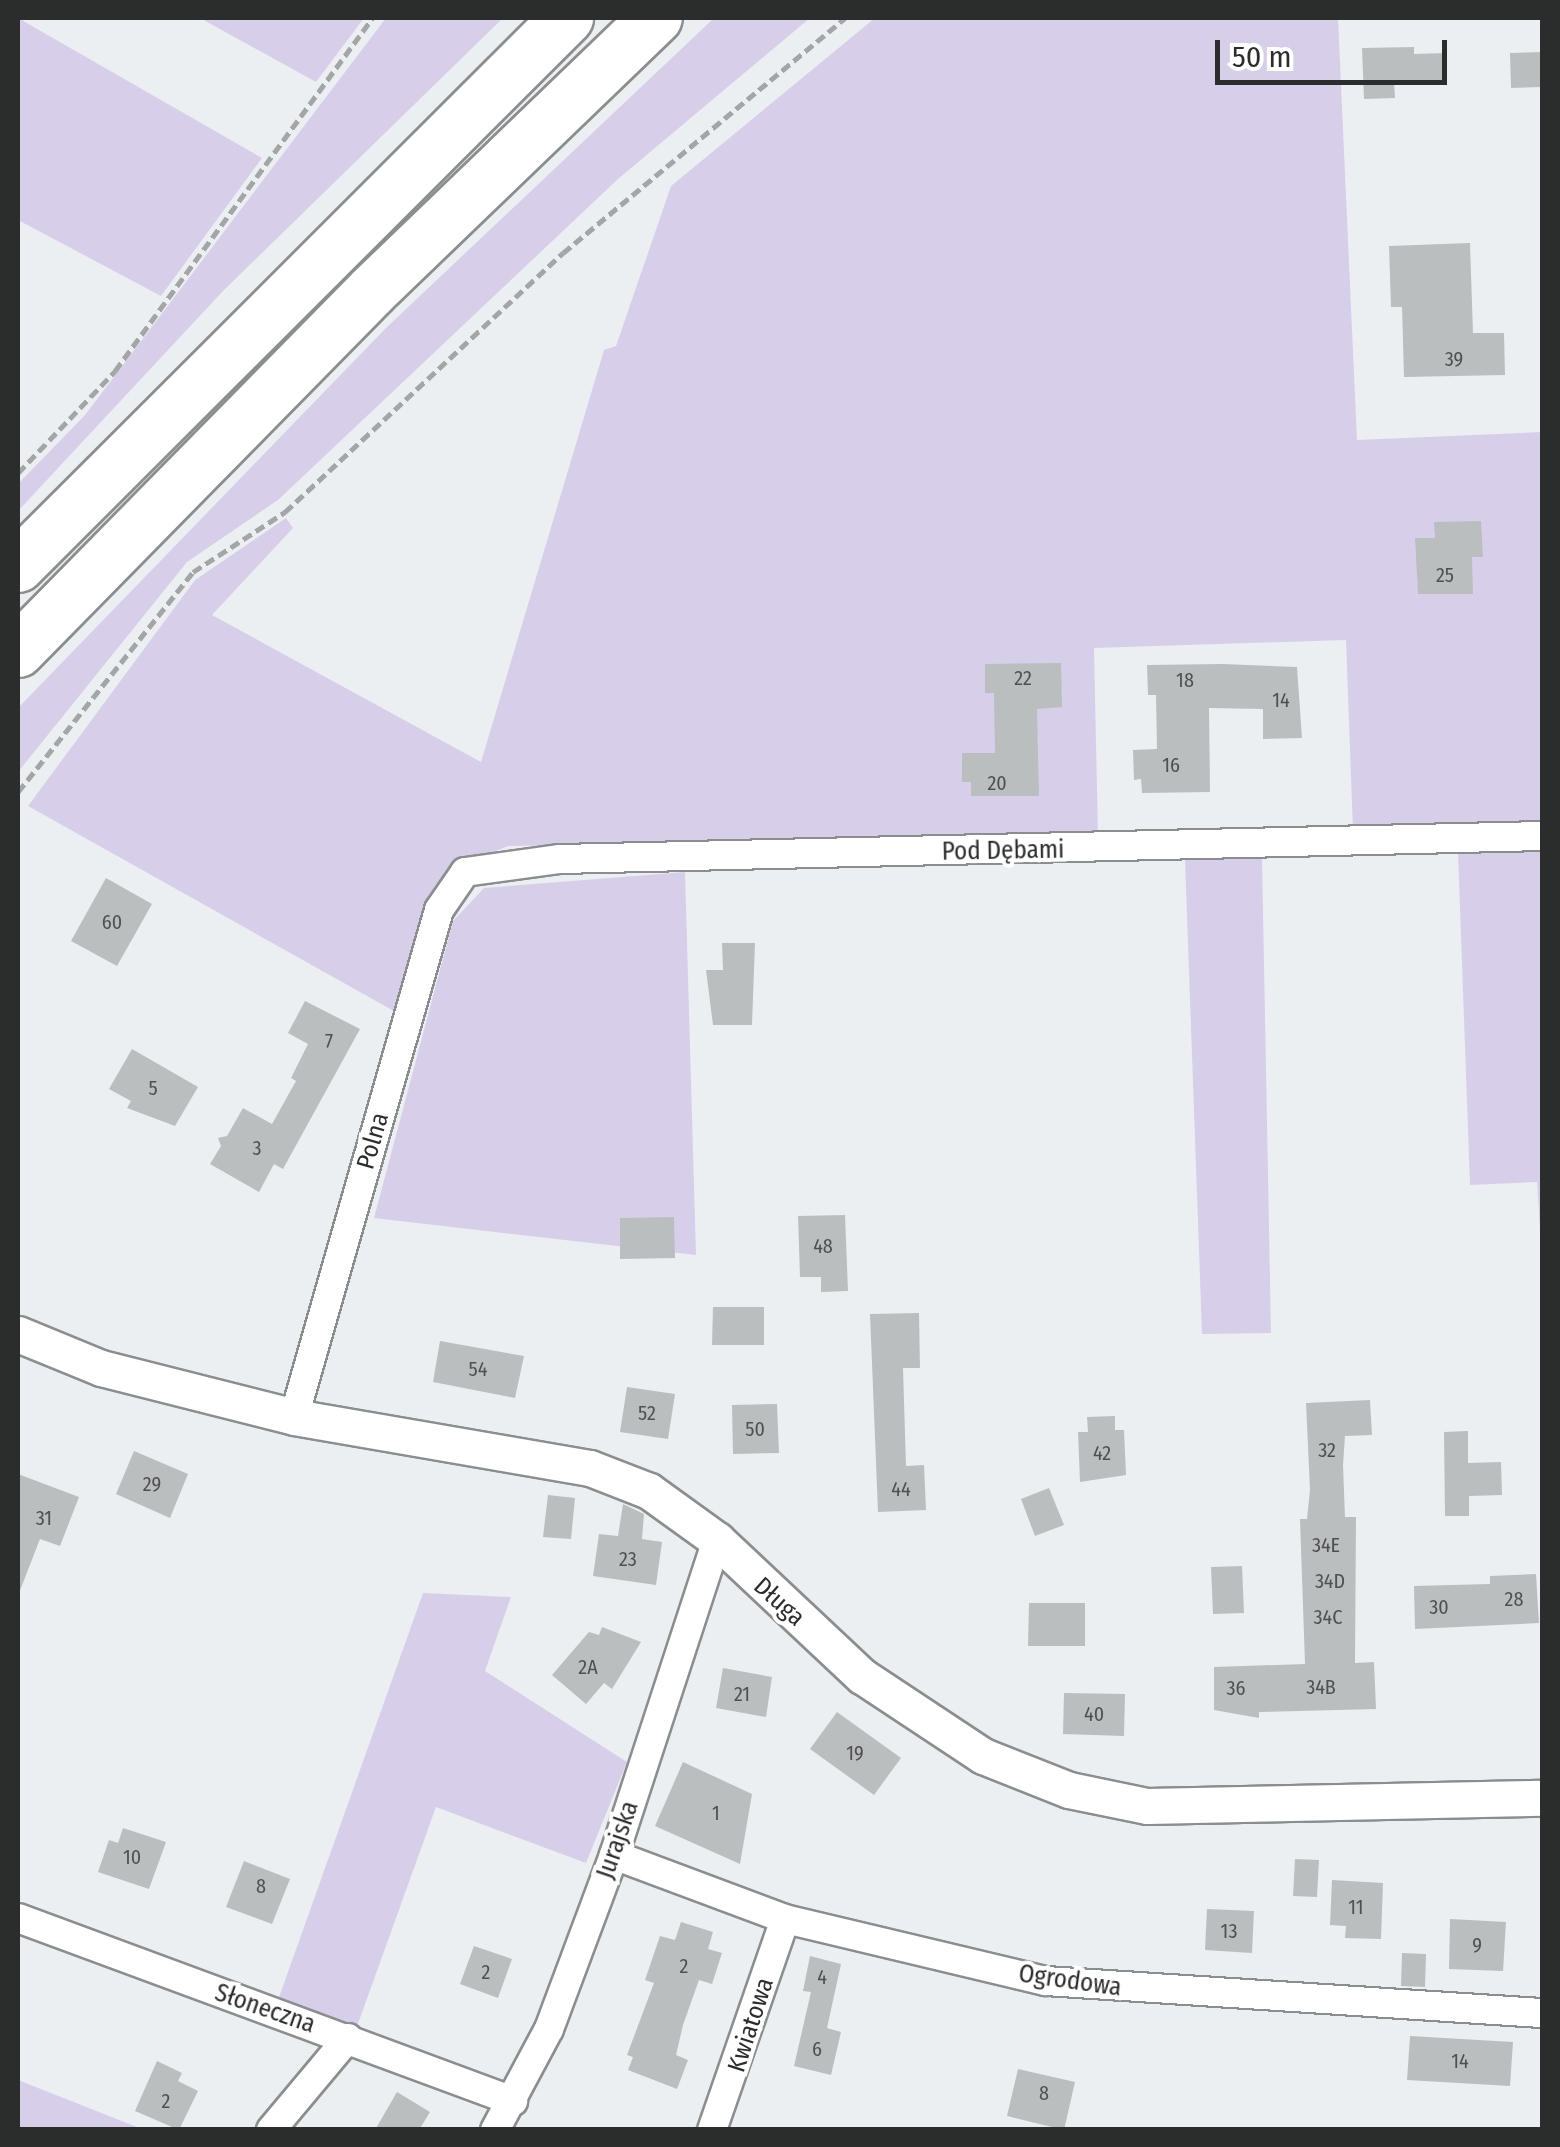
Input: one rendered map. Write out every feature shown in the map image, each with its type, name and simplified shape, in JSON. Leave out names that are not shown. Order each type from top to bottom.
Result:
[{"type":"highway","points":[[18,566],[567,18]]},
{"type":"highway","points":[[18,651],[372,291],[656,18]]},
{"type":"street","name":"Pod Dębami","points":[[465,872],[560,859],[1542,836]]},
{"type":"street","name":"Polna","points":[[294,1416],[439,910],[465,872]]},
{"type":"street","name":"Długa","points":[[18,1334],[102,1368],[294,1416],[590,1468],[648,1491],[716,1540],[862,1676],[983,1756],[1069,1790],[1146,1806],[1542,1798]]},
{"type":"street","name":"Jurajska","points":[[495,2130],[549,2029],[614,1855],[716,1540]]},
{"type":"street","name":"Ogrodowa","points":[[614,1855],[785,1919],[1091,1988],[1542,2012]]},
{"type":"street","name":"Słoneczna","points":[[18,1918],[513,2101]]},
{"type":"street","name":"Kwiatowa","points":[[712,2130],[785,1919]]},
{"type":"street","points":[[271,2130],[348,2038]]},
{"type":"path","points":[[18,473],[115,371],[372,18]]},
{"type":"path","points":[[18,792],[193,572],[313,488],[564,253],[846,18]]},
{"type":"shaded area","points":[[18,18],[262,158],[161,296],[18,220]]},
{"type":"shaded area","points":[[200,18],[364,18],[316,82]]},
{"type":"shaded area","points":[[386,18],[503,18],[223,291],[18,511],[18,484],[85,415]]},
{"type":"shaded area","points":[[714,18],[810,18],[618,179],[278,500],[187,562],[18,772],[18,708],[386,328]]},
{"type":"shaded area","points":[[875,18],[1338,18],[1357,440],[1542,432],[1542,827],[1353,831],[1346,640],[1094,648],[1098,836],[508,846],[467,863],[401,1015],[28,806],[195,580],[286,518],[293,528],[212,615],[481,762],[604,350],[616,346],[671,186]]},
{"type":"shaded area","points":[[1542,849],[1542,1260],[1537,1182],[1470,1185],[1458,852]]},
{"type":"shaded area","points":[[1262,857],[1271,1333],[1202,1334],[1185,860]]},
{"type":"shaded area","points":[[685,872],[696,1255],[374,1218],[453,921],[484,888]]},
{"type":"shaded area","points":[[423,1593],[511,1597],[485,1671],[627,1762],[586,1863],[436,1807],[355,2032],[278,2000]]},
{"type":"shaded area","points":[[18,2080],[142,2129],[18,2129]]},
{"type":"building","points":[[1414,47],[1414,54],[1446,53],[1447,81],[1394,82],[1395,98],[1364,99],[1362,48]]},
{"type":"building","points":[[1542,52],[1542,87],[1511,88],[1510,53]]},
{"type":"building","points":[[1470,243],[1473,333],[1504,333],[1505,375],[1404,377],[1402,307],[1391,307],[1389,246]]},
{"type":"building","points":[[1481,521],[1483,557],[1472,557],[1473,594],[1418,594],[1415,538],[1435,538],[1434,522]]},
{"type":"building","points":[[1061,663],[1062,707],[1037,709],[1039,796],[971,796],[971,782],[962,782],[962,753],[995,753],[994,693],[985,693],[985,664]]},
{"type":"building","points":[[1147,665],[1297,667],[1302,738],[1263,739],[1263,709],[1209,708],[1210,792],[1142,793],[1141,779],[1134,780],[1133,750],[1157,749],[1156,695],[1148,695]]},
{"type":"building","points":[[106,878],[152,904],[117,966],[71,941]]},
{"type":"building","points":[[722,943],[755,943],[752,1025],[713,1025],[706,970],[723,970]]},
{"type":"building","points":[[305,1001],[360,1029],[283,1169],[274,1164],[259,1192],[210,1164],[221,1146],[218,1138],[227,1136],[243,1108],[272,1124],[296,1081],[291,1078],[308,1044],[288,1033]]},
{"type":"building","points":[[132,1049],[198,1087],[175,1126],[127,1108],[131,1101],[109,1089]]},
{"type":"building","points":[[845,1215],[848,1291],[821,1292],[821,1277],[800,1277],[798,1216]]},
{"type":"building","points":[[674,1217],[675,1258],[620,1259],[620,1218]]},
{"type":"building","points":[[713,1307],[764,1307],[764,1345],[712,1345]]},
{"type":"building","points":[[919,1313],[920,1368],[903,1368],[906,1466],[924,1465],[926,1510],[878,1512],[870,1314]]},
{"type":"building","points":[[440,1341],[524,1356],[515,1398],[433,1382]]},
{"type":"building","points":[[627,1387],[675,1394],[668,1439],[620,1432]]},
{"type":"building","points":[[1370,1400],[1372,1435],[1345,1436],[1343,1465],[1345,1517],[1356,1517],[1355,1663],[1374,1662],[1376,1709],[1259,1712],[1259,1718],[1214,1710],[1214,1667],[1305,1664],[1300,1519],[1307,1519],[1310,1490],[1306,1403]]},
{"type":"building","points":[[777,1404],[779,1453],[733,1454],[732,1405]]},
{"type":"building","points":[[1115,1416],[1115,1430],[1124,1430],[1126,1475],[1080,1482],[1078,1432],[1088,1432],[1087,1417]]},
{"type":"building","points":[[1468,1431],[1468,1463],[1501,1462],[1502,1495],[1469,1496],[1469,1516],[1445,1516],[1444,1432]]},
{"type":"building","points":[[134,1451],[188,1474],[170,1518],[116,1494]]},
{"type":"building","points":[[18,1474],[79,1497],[60,1546],[40,1539],[19,1593]]},
{"type":"building","points":[[1049,1488],[1064,1525],[1035,1536],[1021,1499]]},
{"type":"building","points":[[548,1495],[575,1498],[571,1539],[543,1537]]},
{"type":"building","points":[[623,1504],[644,1514],[642,1539],[662,1542],[656,1585],[593,1576],[599,1534],[618,1536]]},
{"type":"building","points":[[1242,1566],[1244,1613],[1213,1614],[1211,1567]]},
{"type":"building","points":[[1536,1574],[1539,1623],[1415,1629],[1414,1586],[1490,1584],[1490,1576]]},
{"type":"building","points":[[1029,1603],[1085,1603],[1085,1646],[1028,1646]]},
{"type":"building","points":[[602,1627],[641,1642],[612,1689],[604,1683],[586,1704],[552,1675],[589,1632],[599,1635]]},
{"type":"building","points":[[723,1668],[772,1677],[766,1717],[716,1708]]},
{"type":"building","points":[[1064,1693],[1125,1694],[1124,1736],[1063,1734]]},
{"type":"building","points":[[837,1712],[901,1758],[874,1795],[810,1749]]},
{"type":"building","points":[[683,1762],[752,1794],[740,1864],[655,1826]]},
{"type":"building","points":[[123,1828],[166,1842],[149,1889],[98,1872],[109,1840],[118,1843]]},
{"type":"building","points":[[1295,1859],[1319,1860],[1317,1897],[1293,1896]]},
{"type":"building","points":[[244,1861],[290,1879],[272,1924],[226,1907]]},
{"type":"building","points":[[1332,1880],[1383,1883],[1381,1939],[1345,1938],[1346,1926],[1330,1925]]},
{"type":"building","points":[[1207,1909],[1254,1911],[1252,1953],[1205,1950]]},
{"type":"building","points":[[1450,1919],[1506,1922],[1503,1971],[1449,1969]]},
{"type":"building","points":[[681,1922],[713,1932],[708,1949],[722,1953],[712,1984],[699,1980],[683,2025],[676,2055],[688,2060],[677,2089],[628,2070],[633,2057],[627,2055],[654,1983],[645,1980],[660,1936],[675,1940]]},
{"type":"building","points":[[474,1946],[512,1959],[498,1998],[460,1984]]},
{"type":"building","points":[[1402,1953],[1426,1954],[1425,1987],[1401,1986]]},
{"type":"building","points":[[810,1956],[841,1964],[827,2028],[841,2032],[831,2075],[794,2066],[811,1992],[803,1991]]},
{"type":"building","points":[[1410,2036],[1513,2042],[1510,2086],[1407,2080]]},
{"type":"building","points":[[157,2061],[182,2073],[178,2081],[198,2091],[179,2130],[135,2111]]},
{"type":"building","points":[[1018,2069],[1075,2082],[1064,2130],[1007,2116]]},
{"type":"building","points":[[397,2092],[430,2112],[419,2130],[375,2130]]}]
